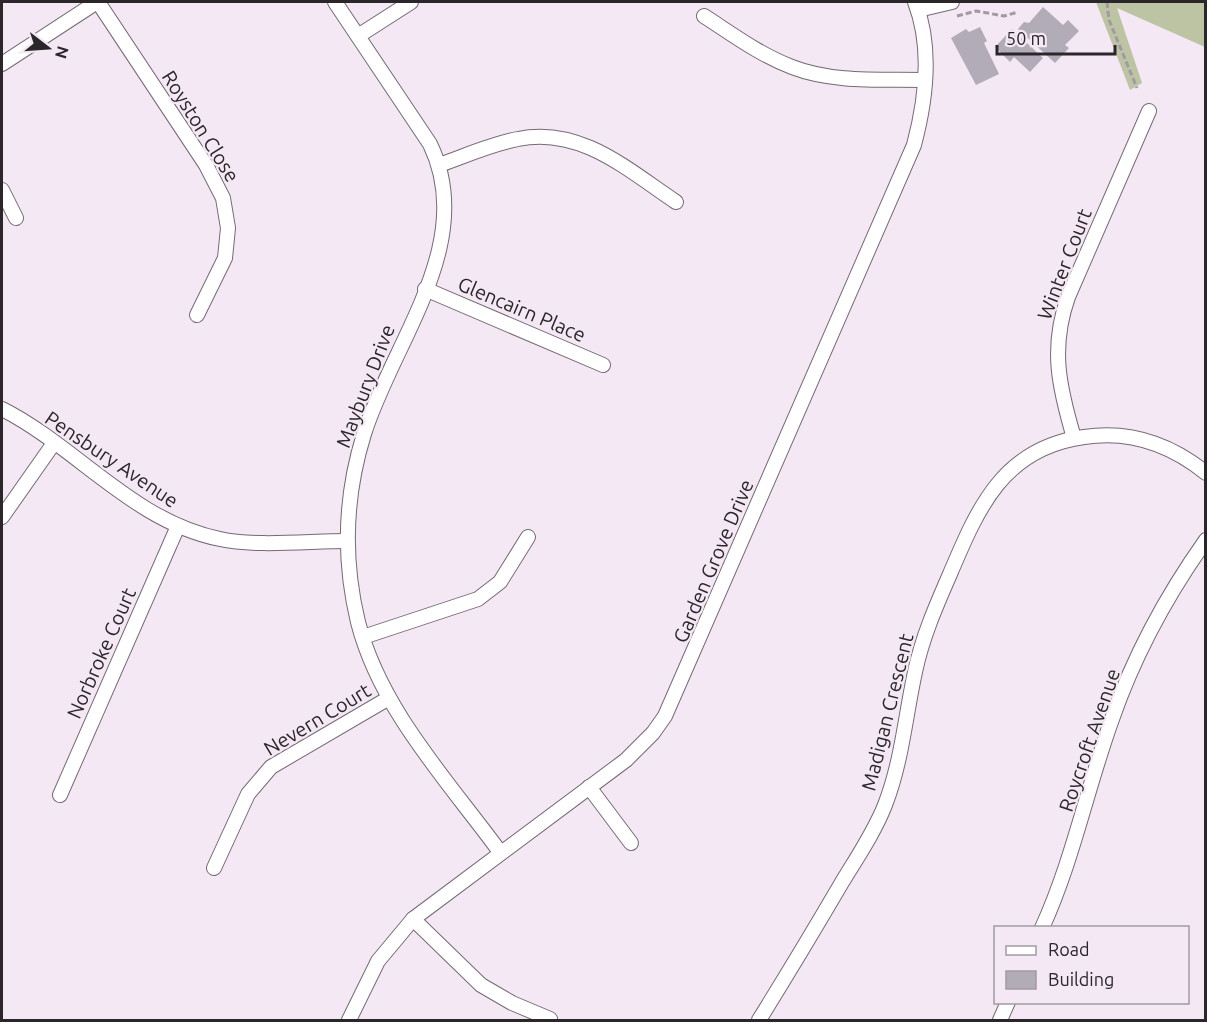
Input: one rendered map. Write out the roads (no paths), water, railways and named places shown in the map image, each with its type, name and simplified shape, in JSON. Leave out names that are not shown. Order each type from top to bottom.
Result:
[{"type":"street","points":[[2,64],[97,2]]},
{"type":"street","name":"Royston Close","points":[[97,2],[206,165],[223,198],[228,228],[225,258],[198,315]]},
{"type":"street","name":"Maybury Drive","points":[[335,2],[430,144],[439,165],[445,192],[446,219],[441,251],[365,432],[352,482],[347,541],[351,579],[363,637],[389,698],[500,852]]},
{"type":"street","points":[[358,36],[411,2]]},
{"type":"street","points":[[916,6],[952,2]]},
{"type":"street","name":"Garden Grove Drive","points":[[349,1020],[378,961],[413,919],[640,748],[653,734],[674,699],[904,168],[920,123],[925,80],[923,38],[916,6]]},
{"type":"street","points":[[704,16],[772,58],[808,72],[849,78],[925,80]]},
{"type":"street","name":"Winter Court","points":[[1074,438],[1056,364],[1060,324],[1068,297],[1149,111]]},
{"type":"street","points":[[439,165],[517,139],[547,137],[564,139],[579,142],[609,157],[676,202]]},
{"type":"street","points":[[2,190],[16,218]]},
{"type":"street","name":"Glencairn Place","points":[[425,289],[603,366]]},
{"type":"street","name":"Pensbury Avenue","points":[[2,409],[145,508],[178,526],[223,540],[347,541]]},
{"type":"street","name":"Madigan Crescent","points":[[759,1020],[884,808],[900,760],[921,647],[978,512],[1000,479],[1017,464],[1056,442],[1095,435],[1136,437],[1182,455],[1206,473]]},
{"type":"street","points":[[2,517],[54,443]]},
{"type":"street","name":"Norbroke Court","points":[[60,795],[178,526]]},
{"type":"street","points":[[363,637],[478,599],[500,582],[528,537]]},
{"type":"street","name":"Roycroft Avenue","points":[[1042,926],[1073,849],[1100,754],[1121,694],[1164,606],[1206,540]]},
{"type":"street","name":"Nevern Court","points":[[214,868],[248,794],[271,766],[389,698]]},
{"type":"street","points":[[589,787],[631,843]]},
{"type":"street","points":[[413,919],[481,985],[512,1003],[550,1019]]},
{"type":"street","points":[[1000,1020],[1007,1004]]}]
